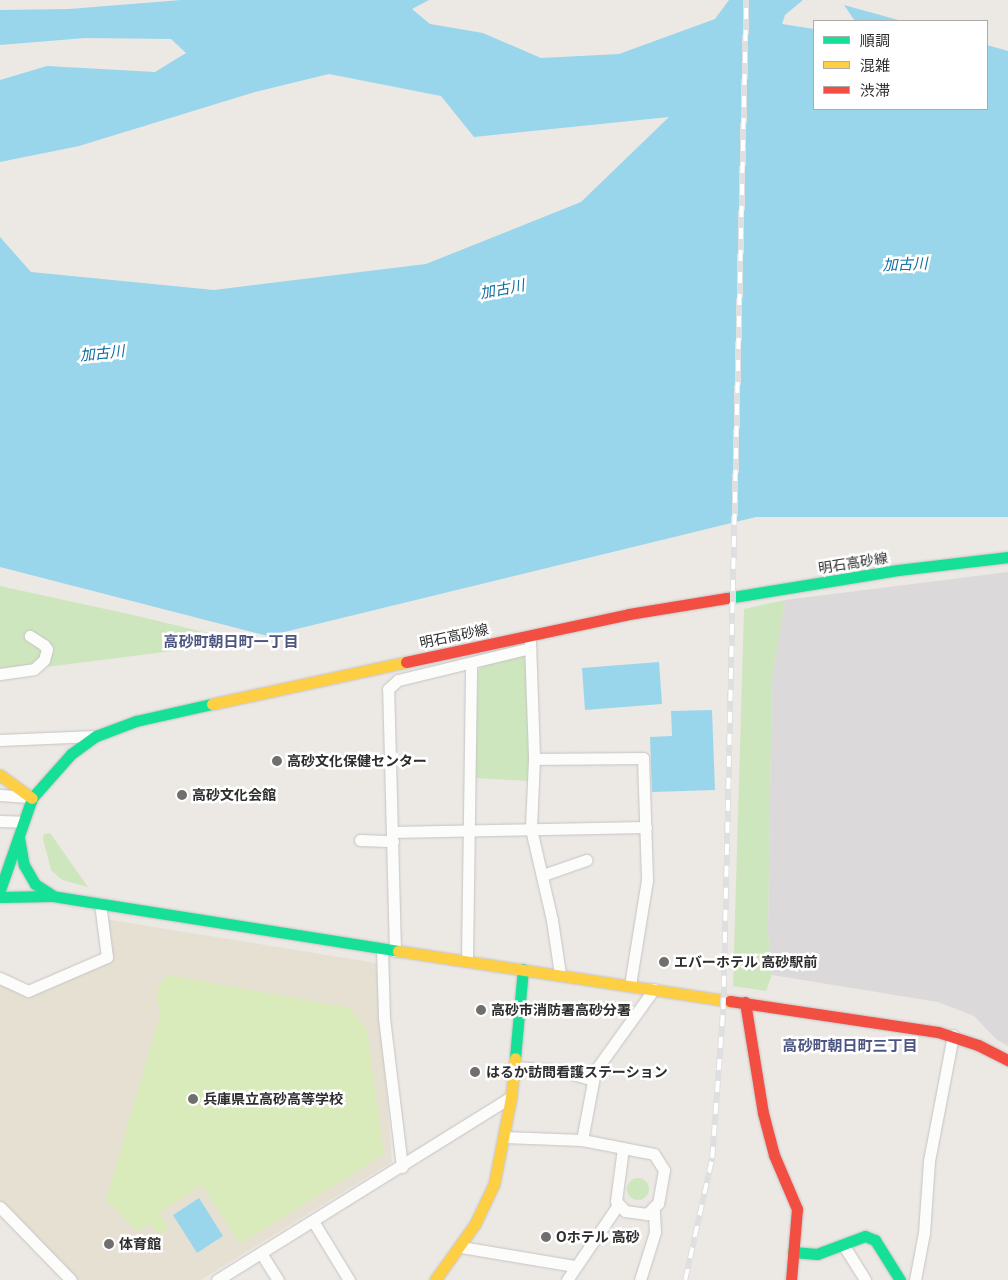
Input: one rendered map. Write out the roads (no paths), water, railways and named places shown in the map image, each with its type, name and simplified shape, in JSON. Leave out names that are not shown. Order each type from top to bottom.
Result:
[{"type":"street","name":"明石高砂線","points":[[0,890],[32,798],[56,768],[96,736],[136,721],[629,614],[898,570],[1008,557]]},
{"type":"street","points":[[530,634],[534,759],[531,829],[543,875],[560,974]]},
{"type":"street","points":[[0,674],[34,669],[44,660],[47,650],[44,645],[30,636]]},
{"type":"street","points":[[395,951],[388,689],[398,680],[530,648]]},
{"type":"street","points":[[467,960],[471,662]]},
{"type":"street","points":[[0,740],[96,736]]},
{"type":"street","points":[[534,759],[643,758],[647,880],[630,985]]},
{"type":"street","points":[[0,775],[32,798]]},
{"type":"street","points":[[0,795],[32,798]]},
{"type":"street","points":[[0,821],[23,822]]},
{"type":"street","points":[[360,840],[470,831],[646,827]]},
{"type":"street","points":[[19,837],[28,872],[35,884],[52,896]]},
{"type":"street","points":[[543,875],[586,860]]},
{"type":"street","points":[[0,897],[52,896],[382,949],[560,974],[953,1035],[1008,1060]]},
{"type":"street","points":[[0,978],[28,991],[107,957],[100,904]]},
{"type":"street","points":[[382,949],[384,1018],[402,1166]]},
{"type":"street","points":[[435,1280],[461,1247],[494,1184],[511,1096],[523,969]]},
{"type":"street","points":[[582,1140],[595,1071],[654,989]]},
{"type":"street","points":[[745,1002],[767,1130],[774,1155],[797,1209],[791,1280]]},
{"type":"street","points":[[915,1280],[924,1233],[929,1161],[953,1035]]},
{"type":"street","points":[[514,1067],[559,1070],[594,1080]]},
{"type":"street","points":[[217,1280],[402,1166],[511,1096]]},
{"type":"street","points":[[504,1137],[545,1136],[582,1140],[654,1154],[664,1165],[654,1210],[655,1232],[640,1280]]},
{"type":"street","points":[[624,1148],[615,1190],[618,1205],[625,1211],[644,1215],[654,1210]]},
{"type":"street","points":[[566,1280],[618,1205]]},
{"type":"street","points":[[0,1207],[70,1280]]},
{"type":"street","points":[[313,1221],[349,1280]]},
{"type":"street","points":[[793,1252],[817,1254],[844,1246],[864,1236],[875,1240],[900,1280]]},
{"type":"street","points":[[844,1246],[865,1280]]},
{"type":"street","points":[[461,1247],[574,1266]]},
{"type":"street","points":[[261,1253],[278,1280]]},
{"type":"water","name":"加古川","points":[[181,0],[429,0],[412,9],[430,24],[483,33],[541,58],[619,54],[715,19],[729,0],[803,0],[785,15],[782,24],[813,29],[813,110],[988,110],[988,45],[1008,51],[1008,517],[756,517],[268,636],[0,567],[0,237],[31,272],[214,290],[426,264],[581,202],[669,117],[474,137],[441,96],[329,74],[255,92],[79,146],[0,162],[0,80],[47,66],[155,72],[186,53],[171,39],[85,38],[0,45],[0,10],[69,9]]},
{"type":"water","points":[[844,5],[898,20],[854,20]]},
{"type":"water","points":[[659,662],[662,704],[585,710],[582,668]]},
{"type":"water","points":[[712,710],[715,790],[652,792],[650,737],[672,736],[671,711]]},
{"type":"water","points":[[199,1198],[223,1236],[197,1253],[173,1215]]},
{"type":"railway","points":[[685,1280],[712,1158],[723,1009],[746,0]]},
{"type":"place","name":"高砂文化保健センター","points":[[277,761]]},
{"type":"place","name":"高砂文化会館","points":[[182,795]]},
{"type":"place","name":"エバーホテル 高砂駅前","points":[[664,962]]},
{"type":"place","name":"高砂市消防署高砂分署","points":[[481,1010]]},
{"type":"place","name":"はるか訪問看護ステーション","points":[[475,1072]]},
{"type":"place","name":"兵庫県立高砂高等学校","points":[[193,1099]]},
{"type":"place","name":"Oホテル 高砂","points":[[546,1237]]},
{"type":"place","name":"体育館","points":[[109,1244]]},
{"type":"district","name":"高砂町朝日町一丁目","points":[[231,642]]},
{"type":"district","name":"高砂町朝日町三丁目","points":[[850,1046]]}]
